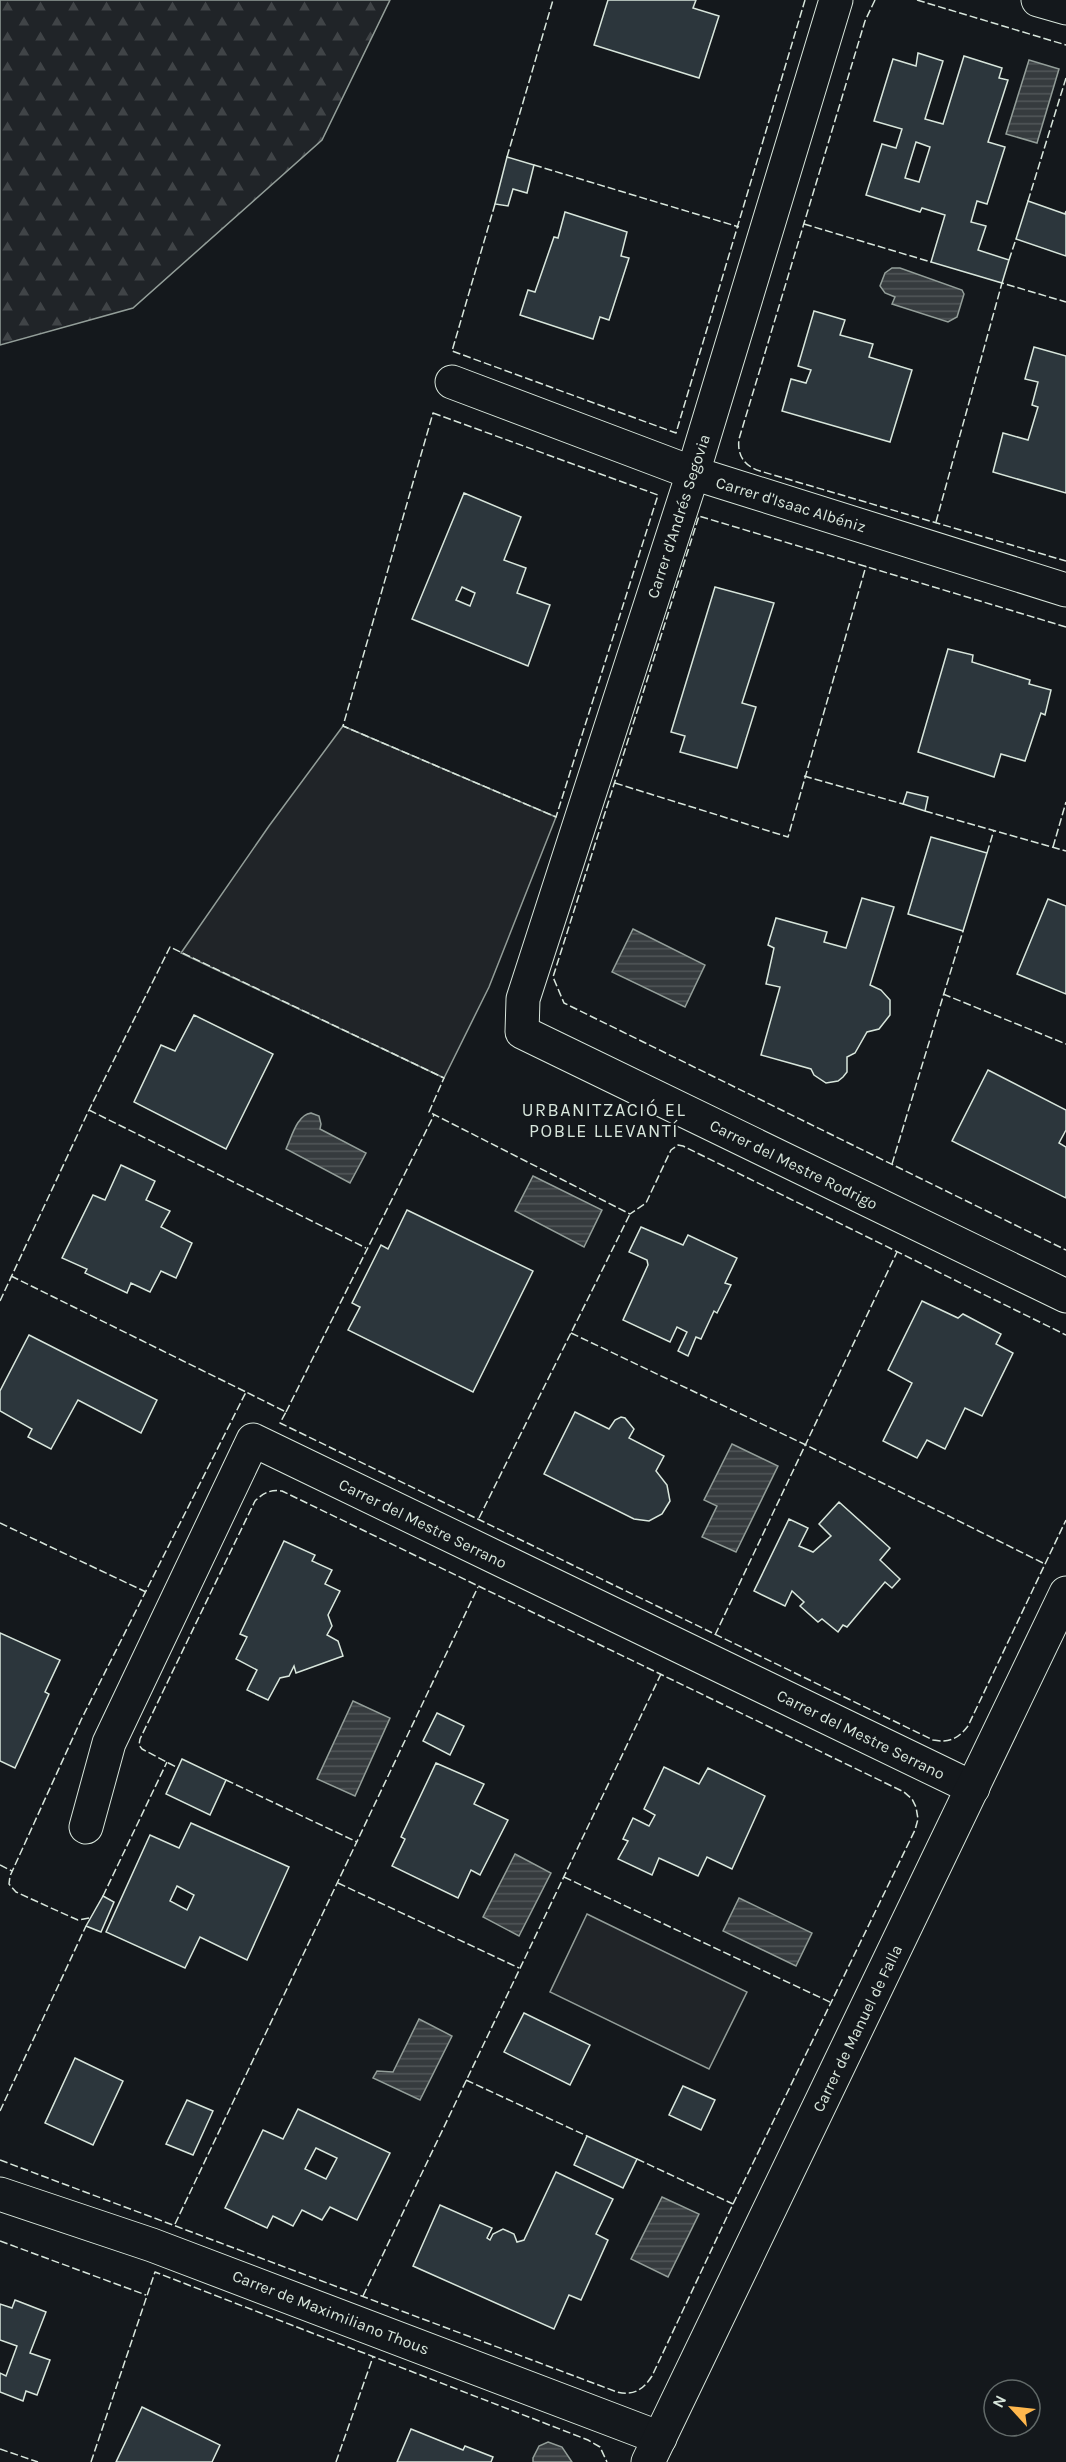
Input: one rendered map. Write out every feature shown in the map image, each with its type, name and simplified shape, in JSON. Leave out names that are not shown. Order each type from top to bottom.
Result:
[{"type":"street","name":"Carrer d'Andrés Segovia","points":[[522,1032],[523,999],[693,473],[836,0]]},
{"type":"street","points":[[1038,0],[1066,8]]},
{"type":"street","name":"Carrer d'Isaac Albéniz","points":[[452,382],[693,473],[1066,590]]},
{"type":"street","name":"Carrer del Mestre Rodrigo","points":[[522,1032],[1066,1296]]},
{"type":"street","name":"Carrer del Mestre Serrano","points":[[86,1827],[109,1743],[253,1440],[973,1788]]},
{"type":"street","name":"Carrer de Manuel de Falla","points":[[654,2450],[1066,1593]]},
{"type":"street","name":"Carrer de Maximiliano Thous","points":[[0,2194],[163,2249],[654,2450]]},
{"type":"green space","points":[[0,0],[390,0],[322,140],[133,308],[0,345]]},
{"type":"green space","points":[[343,726],[556,817],[489,987],[444,1078],[181,953],[269,826]]},
{"type":"green space","points":[[587,1914],[747,1992],[709,2069],[550,1992]]},
{"type":"shaded area","points":[[1029,60],[1059,69],[1037,143],[1006,134]]},
{"type":"shaded area","points":[[892,268],[900,268],[962,290],[964,294],[957,317],[948,322],[892,304],[895,297],[885,293],[880,286],[885,273]]},
{"type":"shaded area","points":[[633,929],[705,965],[685,1007],[612,972]]},
{"type":"shaded area","points":[[311,1113],[319,1116],[320,1129],[366,1153],[350,1183],[286,1149],[299,1122]]},
{"type":"shaded area","points":[[533,1176],[602,1210],[584,1247],[515,1211]]},
{"type":"shaded area","points":[[732,1444],[778,1466],[736,1552],[702,1537],[717,1506],[704,1500]]},
{"type":"shaded area","points":[[353,1701],[390,1718],[355,1796],[317,1779]]},
{"type":"shaded area","points":[[515,1854],[551,1873],[519,1936],[483,1917]]},
{"type":"shaded area","points":[[739,1898],[812,1933],[796,1966],[723,1931]]},
{"type":"shaded area","points":[[419,2019],[452,2036],[420,2100],[373,2078],[377,2071],[393,2072]]},
{"type":"shaded area","points":[[662,2197],[699,2214],[668,2277],[631,2259]]},
{"type":"shaded area","points":[[548,2442],[562,2447],[572,2462],[533,2462],[539,2446]]},
{"type":"building","points":[[608,0],[696,0],[693,8],[719,16],[699,78],[594,45]]},
{"type":"building","points":[[918,53],[943,61],[925,119],[943,124],[964,56],[1002,68],[999,78],[1008,80],[988,142],[1005,147],[987,204],[977,201],[971,222],[986,226],[978,250],[1009,260],[1002,283],[931,262],[945,215],[922,208],[920,212],[866,195],[882,144],[896,148],[902,129],[874,121],[893,59],[916,66]],"holes":[[[916,142],[930,147],[919,182],[905,178]]]},
{"type":"building","points":[[507,157],[534,165],[527,193],[513,189],[508,206],[495,204]]},
{"type":"building","points":[[1028,201],[1065,214],[1066,211],[1066,256],[1016,239]]},
{"type":"building","points":[[565,212],[627,232],[621,256],[629,258],[609,320],[600,317],[593,339],[520,315],[528,290],[535,292],[554,237],[558,238]]},
{"type":"building","points":[[814,311],[845,320],[840,335],[873,344],[869,357],[912,370],[890,442],[782,411],[791,379],[806,383],[811,370],[798,366]]},
{"type":"building","points":[[1034,347],[1066,356],[1066,493],[993,472],[1003,433],[1028,440],[1038,407],[1032,405],[1038,382],[1025,379]]},
{"type":"building","points":[[464,493],[521,517],[504,560],[526,568],[517,593],[550,605],[528,666],[412,619]],"holes":[[[462,587],[475,593],[470,606],[456,600]]]},
{"type":"building","points":[[715,587],[774,603],[742,703],[756,707],[737,768],[680,752],[685,736],[671,732]]},
{"type":"building","points":[[948,649],[973,655],[972,662],[1030,680],[1029,684],[1051,690],[1045,715],[1041,713],[1025,761],[1001,754],[994,777],[918,752]]},
{"type":"building","points":[[907,792],[928,797],[925,811],[903,804]]},
{"type":"building","points":[[931,837],[987,853],[963,931],[908,914]]},
{"type":"building","points":[[862,898],[894,907],[870,985],[881,990],[890,1000],[890,1015],[879,1029],[867,1032],[855,1053],[847,1057],[847,1072],[843,1077],[838,1081],[826,1083],[814,1075],[811,1069],[761,1055],[780,987],[766,984],[774,948],[768,945],[776,918],[827,932],[824,942],[846,948]]},
{"type":"building","points":[[1048,899],[1066,906],[1066,994],[1017,974]]},
{"type":"building","points":[[194,1015],[273,1054],[226,1149],[134,1102],[161,1045],[175,1051]]},
{"type":"building","points":[[988,1070],[1066,1110],[1066,1130],[1059,1143],[1066,1147],[1066,1198],[952,1141]]},
{"type":"building","points":[[121,1165],[155,1181],[146,1200],[170,1211],[161,1227],[192,1243],[176,1278],[161,1271],[150,1292],[131,1283],[127,1293],[85,1273],[87,1269],[62,1258],[93,1195],[105,1200]]},
{"type":"building","points":[[407,1210],[533,1271],[473,1392],[348,1330],[360,1307],[352,1303],[381,1245],[388,1249]]},
{"type":"building","points":[[641,1227],[683,1245],[688,1235],[737,1258],[725,1283],[731,1285],[717,1313],[714,1311],[701,1339],[696,1337],[688,1356],[678,1351],[687,1332],[677,1327],[670,1342],[623,1320],[648,1265],[647,1260],[629,1252]]},
{"type":"building","points":[[922,1301],[958,1318],[963,1314],[1001,1334],[996,1344],[1013,1353],[982,1416],[965,1408],[945,1449],[927,1440],[917,1458],[883,1441],[912,1383],[888,1370]]},
{"type":"building","points":[[29,1335],[157,1400],[141,1433],[78,1400],[51,1449],[28,1437],[32,1429],[0,1411],[0,1391]]},
{"type":"building","points":[[575,1412],[609,1429],[615,1420],[625,1418],[634,1429],[629,1438],[664,1456],[656,1471],[667,1485],[670,1501],[662,1514],[649,1521],[634,1519],[544,1474]]},
{"type":"building","points":[[839,1502],[890,1548],[880,1560],[900,1579],[892,1588],[885,1582],[847,1627],[843,1625],[838,1632],[822,1619],[818,1622],[800,1606],[804,1602],[792,1591],[785,1606],[754,1591],[789,1519],[808,1528],[799,1546],[813,1552],[831,1536],[819,1524]]},
{"type":"building","points":[[284,1541],[315,1555],[312,1561],[332,1570],[325,1584],[340,1591],[328,1615],[332,1626],[327,1635],[338,1641],[343,1656],[296,1673],[294,1666],[289,1676],[280,1678],[268,1700],[247,1690],[257,1670],[236,1659],[247,1637],[240,1634]]},
{"type":"building","points":[[0,1633],[60,1660],[45,1692],[49,1694],[15,1768],[0,1761]]},
{"type":"building","points":[[437,1713],[464,1726],[450,1755],[423,1741]]},
{"type":"building","points":[[182,1759],[226,1780],[210,1815],[166,1794]]},
{"type":"building","points":[[436,1763],[484,1784],[474,1804],[508,1820],[480,1875],[471,1870],[458,1898],[392,1866],[405,1839],[401,1837]]},
{"type":"building","points":[[664,1767],[699,1784],[708,1768],[765,1796],[732,1869],[707,1857],[698,1876],[659,1858],[652,1875],[618,1859],[628,1841],[623,1839],[633,1818],[649,1826],[655,1815],[644,1809]]},
{"type":"building","points":[[191,1823],[289,1867],[247,1960],[200,1937],[185,1968],[106,1932],[150,1835],[179,1848]],"holes":[[[177,1886],[194,1895],[187,1910],[170,1901]]]},
{"type":"building","points":[[103,1896],[114,1902],[101,1932],[86,1926]]},
{"type":"building","points":[[524,2013],[590,2045],[570,2085],[504,2052]]},
{"type":"building","points":[[75,2058],[123,2081],[93,2145],[45,2123]]},
{"type":"building","points":[[683,2086],[715,2100],[701,2130],[669,2115]]},
{"type":"building","points":[[187,2100],[213,2111],[193,2155],[166,2144]]},
{"type":"building","points":[[298,2109],[390,2153],[357,2220],[330,2207],[322,2220],[302,2210],[293,2226],[273,2216],[267,2228],[225,2208],[263,2130],[283,2139]],"holes":[[[316,2148],[337,2158],[326,2179],[305,2169]]]},
{"type":"building","points":[[587,2136],[637,2159],[623,2188],[574,2165]]},
{"type":"building","points":[[556,2172],[613,2199],[596,2234],[608,2240],[581,2300],[569,2295],[554,2329],[413,2266],[440,2205],[492,2228],[487,2238],[490,2240],[493,2234],[503,2229],[514,2234],[517,2242],[524,2240]]},
{"type":"building","points":[[15,2300],[46,2312],[30,2353],[50,2360],[37,2395],[26,2391],[23,2401],[0,2392],[0,2373],[6,2376],[17,2346],[0,2340],[0,2304],[12,2308]]},
{"type":"building","points":[[142,2407],[220,2445],[212,2462],[116,2462]]},
{"type":"building","points":[[411,2429],[463,2450],[465,2446],[493,2457],[491,2462],[397,2462]]},
{"type":"fence","points":[[507,157],[553,0]]},
{"type":"fence","points":[[495,204],[452,351],[676,433],[805,0]]},
{"type":"fence","points":[[875,0],[865,21],[739,439],[739,450],[746,463],[760,471],[1066,561]]},
{"type":"fence","points":[[917,0],[1066,45]]},
{"type":"fence","points":[[1028,201],[1066,78]]},
{"type":"fence","points":[[534,165],[739,227]]},
{"type":"fence","points":[[804,224],[931,262]]},
{"type":"fence","points":[[1009,260],[1016,239]]},
{"type":"fence","points":[[936,522],[1002,283],[1066,302]]},
{"type":"fence","points":[[433,413],[658,495],[556,817],[343,726],[433,413]]},
{"type":"fence","points":[[1066,627],[699,516],[553,977],[564,1003],[1066,1250]]},
{"type":"fence","points":[[615,783],[788,837],[866,566]]},
{"type":"fence","points":[[804,776],[903,804]]},
{"type":"fence","points":[[1053,847],[1066,802]]},
{"type":"fence","points":[[925,811],[1066,851]]},
{"type":"fence","points":[[987,853],[994,830]]},
{"type":"fence","points":[[892,1164],[963,931]]},
{"type":"fence","points":[[0,1301],[89,1110],[170,947],[444,1078],[429,1112],[630,1214],[646,1203],[671,1150],[678,1145],[683,1146],[1066,1335]]},
{"type":"fence","points":[[943,994],[1066,1044]]},
{"type":"fence","points":[[89,1110],[366,1248]]},
{"type":"fence","points":[[286,1412],[434,1115]]},
{"type":"fence","points":[[479,1518],[630,1214]]},
{"type":"fence","points":[[715,1635],[897,1252]]},
{"type":"fence","points":[[11,1276],[246,1392]]},
{"type":"fence","points":[[571,1333],[806,1445],[1045,1564]]},
{"type":"fence","points":[[89,1918],[78,1920],[16,1892],[9,1884],[10,1876],[81,1720],[246,1392],[286,1412],[280,1423],[933,1740],[953,1739],[968,1726],[1066,1520]]},
{"type":"fence","points":[[0,2160],[617,2392],[637,2391],[652,2376],[915,1830],[918,1819],[912,1799],[904,1792],[282,1491],[267,1492],[255,1501],[140,1739],[139,1745],[142,1749],[178,1768]]},
{"type":"fence","points":[[0,1523],[146,1592]]},
{"type":"fence","points":[[175,2224],[478,1587]]},
{"type":"fence","points":[[363,2296],[661,1674]]},
{"type":"fence","points":[[103,1896],[167,1762]]},
{"type":"fence","points":[[226,1780],[357,1842]]},
{"type":"fence","points":[[0,1865],[12,1871]]},
{"type":"fence","points":[[564,1877],[832,2003]]},
{"type":"fence","points":[[338,1883],[519,1968]]},
{"type":"fence","points":[[0,2111],[86,1926]]},
{"type":"fence","points":[[466,2080],[587,2136]]},
{"type":"fence","points":[[637,2159],[733,2204]]},
{"type":"fence","points":[[0,2241],[146,2295]]},
{"type":"fence","points":[[91,2462],[155,2272],[588,2440],[600,2447],[607,2462]]},
{"type":"fence","points":[[336,2462],[373,2357]]},
{"type":"fence","points":[[0,2449],[38,2462]]},
{"type":"district","name":"URBANITZACIÓ EL POBLE LLEVANTÍ","points":[[604,1120]]}]
